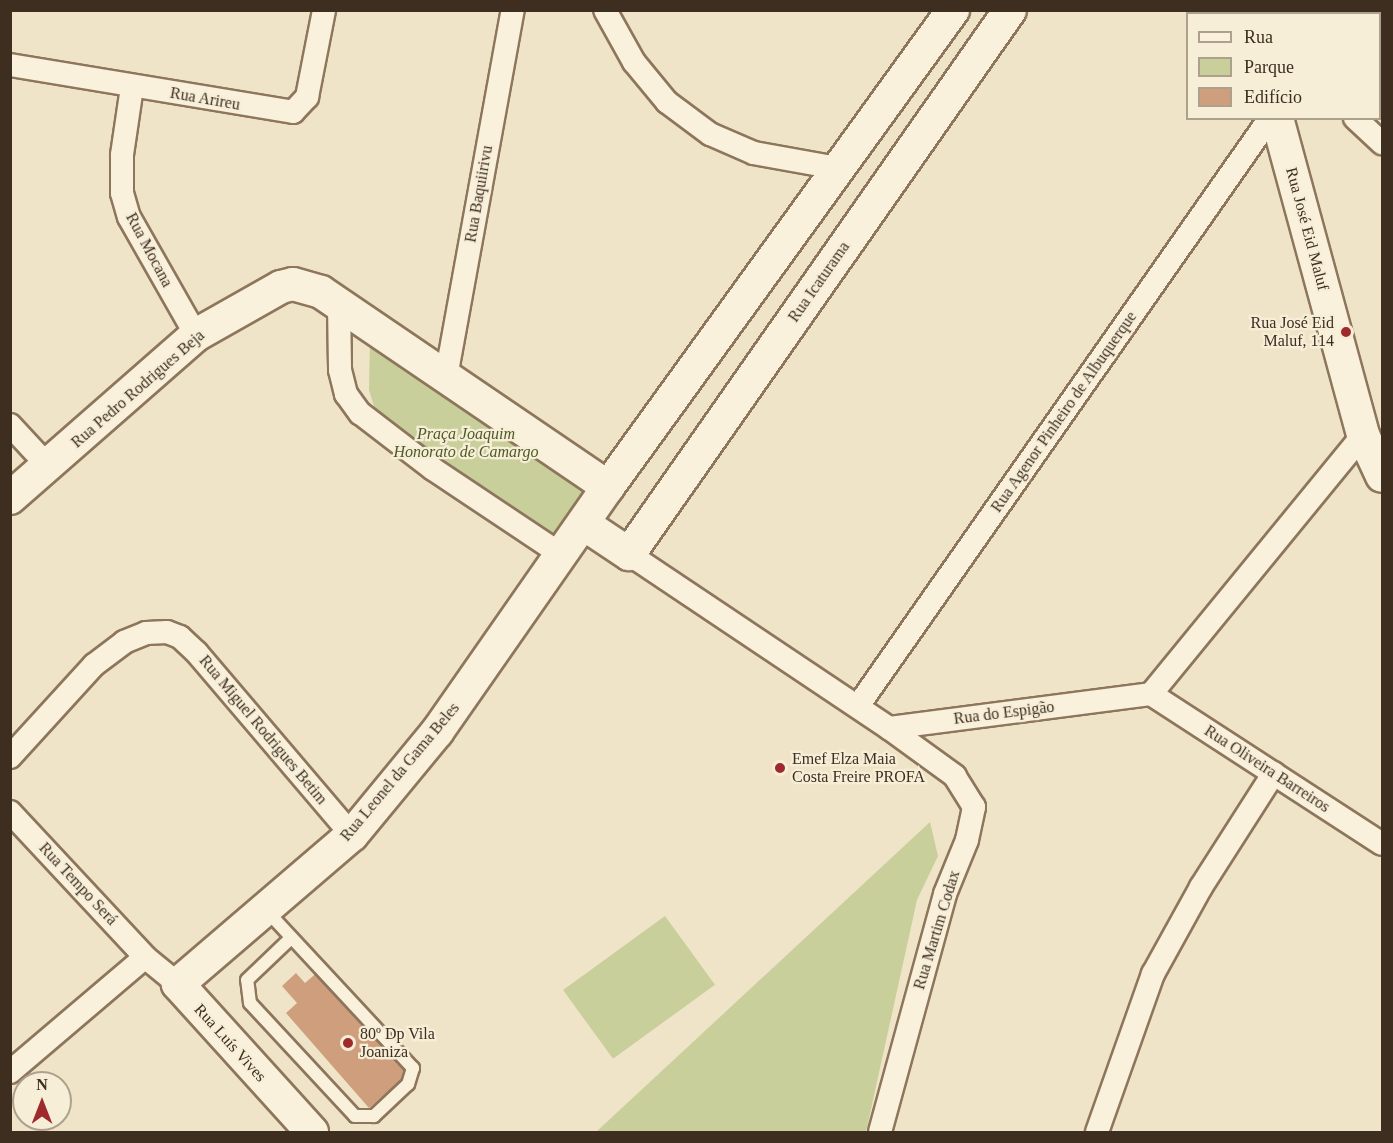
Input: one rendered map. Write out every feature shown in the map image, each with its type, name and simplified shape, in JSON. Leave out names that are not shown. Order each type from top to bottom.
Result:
[{"type":"street","name":"Rua Arireu","points":[[10,65],[293,112],[307,97],[324,10]]},
{"type":"street","name":"Rua Baquiirivu","points":[[446,377],[513,10]]},
{"type":"street","points":[[605,10],[634,62],[667,102],[710,134],[754,153],[837,168]]},
{"type":"street","points":[[888,728],[584,524],[608,487],[952,10]]},
{"type":"street","name":"Rua Icaturama","points":[[629,554],[1010,10]]},
{"type":"street","name":"Rua Mocana","points":[[132,87],[122,155],[122,193],[129,217],[196,335]]},
{"type":"street","name":"Rua Agenor Pinheiro de Albuquerque","points":[[858,706],[1269,120]]},
{"type":"street","name":"Rua José Eid Maluf","points":[[1278,120],[1363,435],[1383,476]]},
{"type":"street","points":[[1357,120],[1383,143]]},
{"type":"street","name":"Rua Pedro Rodrigues Beja","points":[[10,498],[196,335],[281,286],[307,285],[339,304]]},
{"type":"street","points":[[339,304],[608,487]]},
{"type":"street","points":[[339,304],[340,370],[346,394],[360,413],[433,469],[562,555]]},
{"type":"street","points":[[10,424],[48,466]]},
{"type":"street","points":[[1152,694],[1363,435]]},
{"type":"street","name":"Rua Leonel da Gama Beles","points":[[178,984],[352,835],[437,732],[584,524]]},
{"type":"street","name":"Rua Miguel Rodrigues Betim","points":[[10,757],[94,665],[124,642],[146,633],[167,632],[180,637],[197,653],[352,835]]},
{"type":"street","name":"Rua do Espigão","points":[[888,728],[1152,694]]},
{"type":"street","name":"Rua Oliveira Barreiros","points":[[1152,694],[1383,844]]},
{"type":"street","name":"Rua Martim Codax","points":[[880,1132],[945,894],[967,840],[974,807],[955,776],[888,728]]},
{"type":"street","points":[[1097,1132],[1153,974],[1201,887],[1274,773]]},
{"type":"street","name":"Rua Tempo Será","points":[[10,812],[145,957]]},
{"type":"street","points":[[10,1072],[145,957]]},
{"type":"street","name":"Rua Luís Vives","points":[[145,957],[178,984],[312,1132]]},
{"type":"lane","points":[[265,909],[413,1068],[408,1084],[374,1116],[355,1116],[250,1003],[247,980],[291,938]]},
{"type":"green space","name":"Praça Joaquim Honorato de Camargo","points":[[370,338],[595,488],[556,545],[387,426],[375,410],[369,390]]},
{"type":"green space","points":[[930,822],[938,856],[917,900],[866,1132],[596,1132]]},
{"type":"green space","points":[[665,916],[715,985],[613,1059],[563,990]]},
{"type":"building","name":"80º Dp Vila Joaniza","points":[[320,970],[410,1072],[369,1108],[286,1013],[297,1003],[282,986],[296,973],[305,983]]},
{"type":"place","name":"Rua José Eid Maluf, 114","points":[[1346,332]]},
{"type":"place","name":"Emef Elza Maia Costa Freire PROFA","points":[[780,768]]},
{"type":"place","name":"80º Dp Vila Joaniza","points":[[348,1043]]}]
